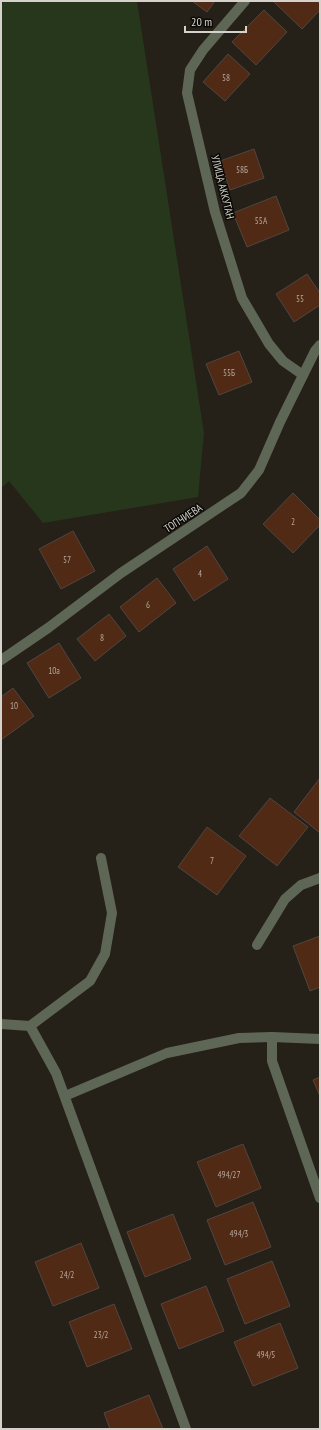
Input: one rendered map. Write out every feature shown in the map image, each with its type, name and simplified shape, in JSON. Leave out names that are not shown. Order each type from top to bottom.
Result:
[{"type":"street","name":"УЛИЦА АККУТАН","points":[[245,1],[203,50],[190,70],[188,93],[215,212],[242,298],[269,344],[283,361],[303,375]]},
{"type":"street","name":"ТОПЧИЕВА","points":[[1,660],[48,628],[121,573],[241,493],[260,470],[303,375],[315,351],[320,345]]},
{"type":"street","points":[[1,1024],[30,1026],[90,981],[105,954],[112,913],[101,858]]},
{"type":"street","points":[[256,945],[285,899],[301,885],[320,878]]},
{"type":"street","points":[[30,1026],[56,1072],[186,1429]]},
{"type":"street","points":[[65,1096],[167,1053],[239,1038],[272,1037],[320,1039]]},
{"type":"street","points":[[272,1037],[272,1061],[320,1198]]},
{"type":"green space","points":[[4,1],[137,1],[204,433],[198,497],[43,523],[9,481],[1,488],[1,7]]},
{"type":"building","points":[[192,1],[215,1],[207,12]]},
{"type":"building","points":[[273,1],[317,1],[320,4],[320,10],[302,29]]},
{"type":"building","points":[[264,10],[287,32],[256,65],[232,42]]},
{"type":"building","points":[[228,54],[250,74],[225,101],[203,82]]},
{"type":"building","points":[[254,149],[264,178],[230,190],[220,161]]},
{"type":"building","points":[[276,196],[289,230],[247,247],[233,213]]},
{"type":"building","points":[[307,274],[320,293],[320,305],[294,322],[276,294]]},
{"type":"building","points":[[239,351],[252,382],[219,395],[206,364]]},
{"type":"building","points":[[293,493],[320,520],[320,525],[293,553],[263,524]]},
{"type":"building","points":[[73,531],[95,571],[61,589],[39,549]]},
{"type":"building","points":[[207,546],[228,579],[194,601],[173,569]]},
{"type":"building","points":[[157,578],[176,603],[139,632],[120,607]]},
{"type":"building","points":[[109,614],[126,636],[95,661],[77,639]]},
{"type":"building","points":[[59,643],[81,678],[49,698],[27,663]]},
{"type":"building","points":[[13,688],[34,716],[1,740],[1,697]]},
{"type":"building","points":[[320,778],[320,833],[294,812]]},
{"type":"building","points":[[270,798],[308,827],[277,866],[239,836]]},
{"type":"building","points":[[207,827],[246,856],[217,895],[178,867]]},
{"type":"building","points":[[320,936],[320,987],[310,991],[293,946]]},
{"type":"building","points":[[320,1077],[320,1096],[313,1080]]},
{"type":"building","points":[[243,1144],[261,1188],[216,1207],[197,1162]]},
{"type":"building","points":[[253,1202],[271,1247],[225,1265],[207,1220]]},
{"type":"building","points":[[173,1214],[191,1259],[145,1277],[127,1232]]},
{"type":"building","points":[[81,1243],[99,1288],[53,1306],[35,1262]]},
{"type":"building","points":[[272,1261],[290,1306],[245,1324],[227,1279]]},
{"type":"building","points":[[206,1286],[224,1331],[179,1349],[161,1304]]},
{"type":"building","points":[[114,1304],[132,1349],[87,1367],[69,1322]]},
{"type":"building","points":[[280,1323],[298,1368],[253,1386],[234,1342]]},
{"type":"building","points":[[149,1395],[163,1429],[110,1429],[104,1413]]}]
